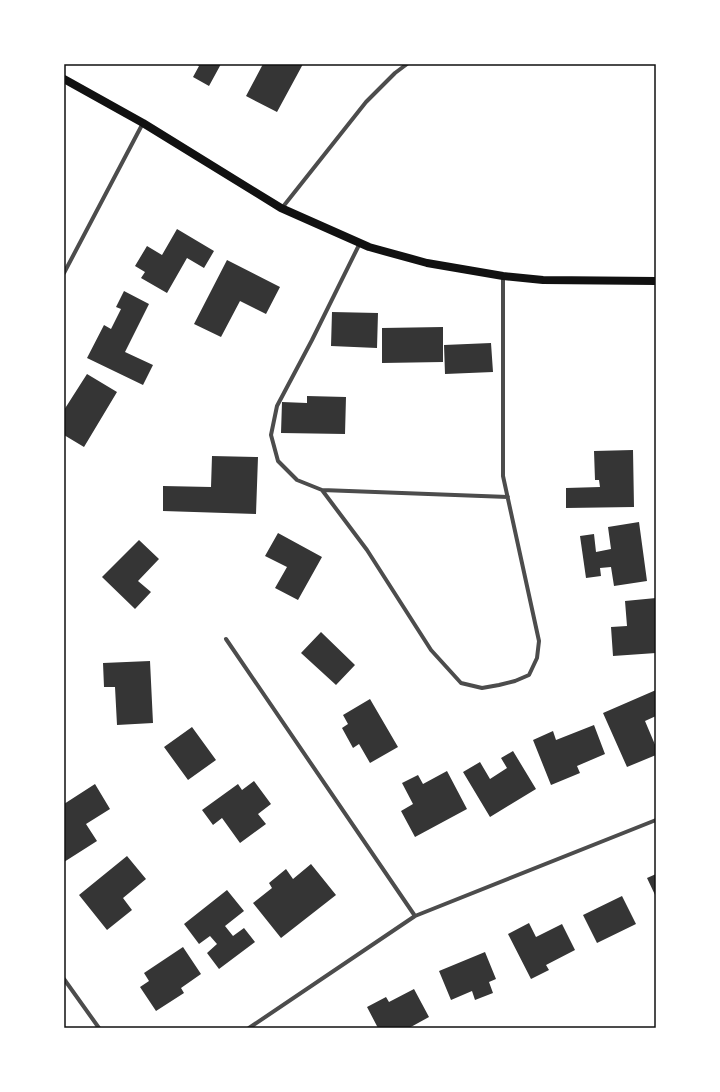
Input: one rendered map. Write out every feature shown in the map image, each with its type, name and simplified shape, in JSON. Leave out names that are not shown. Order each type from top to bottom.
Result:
[{"type":"main road","points":[[64,79],[143,123],[281,208],[369,247],[427,263],[503,276],[543,280],[656,281]]},
{"type":"street","points":[[281,208],[366,102],[395,72],[407,64]]},
{"type":"street","points":[[64,273],[143,123]]},
{"type":"street","points":[[360,243],[312,340],[277,406],[272,436],[278,461],[297,480],[322,490],[508,497]]},
{"type":"street","points":[[322,490],[367,550],[431,650],[461,683],[482,688],[499,686],[529,675],[537,658],[539,641],[503,476],[503,276]]},
{"type":"street","points":[[226,640],[415,916]]},
{"type":"street","points":[[249,1028],[415,916],[656,820]]},
{"type":"street","points":[[64,979],[99,1028]]},
{"type":"building","points":[[195,64],[221,64],[209,86],[193,77],[199,66]]},
{"type":"building","points":[[263,64],[303,64],[277,112],[246,96]]},
{"type":"building","points":[[177,229],[214,251],[204,268],[187,258],[167,293],[141,278],[145,272],[135,266],[147,246],[162,255]]},
{"type":"building","points":[[227,260],[280,287],[266,314],[240,301],[221,337],[194,324]]},
{"type":"building","points":[[124,291],[149,304],[125,352],[153,365],[143,385],[87,358],[104,325],[111,329],[121,309],[116,307]]},
{"type":"building","points":[[332,312],[378,313],[377,348],[331,346]]},
{"type":"building","points":[[443,327],[443,362],[382,363],[382,328]]},
{"type":"building","points":[[491,343],[493,372],[445,374],[444,345]]},
{"type":"building","points":[[87,374],[117,392],[84,447],[64,435],[64,410]]},
{"type":"building","points":[[307,396],[346,397],[345,434],[281,433],[282,402],[307,403]]},
{"type":"building","points":[[633,450],[634,507],[566,508],[566,488],[600,487],[599,480],[595,480],[594,451]]},
{"type":"building","points":[[212,456],[258,457],[256,514],[163,511],[163,486],[211,487]]},
{"type":"building","points":[[639,522],[647,581],[614,586],[611,567],[600,568],[601,576],[586,578],[580,536],[594,534],[596,552],[611,549],[608,527]]},
{"type":"building","points":[[278,533],[322,557],[298,600],[275,588],[287,567],[265,556]]},
{"type":"building","points":[[139,540],[159,559],[138,581],[151,592],[135,609],[102,577]]},
{"type":"building","points":[[656,598],[656,653],[613,656],[611,627],[627,626],[625,601]]},
{"type":"building","points":[[321,632],[355,665],[336,685],[301,653]]},
{"type":"building","points":[[150,661],[153,723],[117,725],[115,687],[104,687],[103,663]]},
{"type":"building","points":[[656,690],[656,716],[645,721],[656,747],[656,755],[627,767],[603,713]]},
{"type":"building","points":[[370,699],[398,747],[370,763],[359,744],[353,748],[342,728],[348,724],[343,715]]},
{"type":"building","points":[[594,725],[605,754],[577,766],[580,773],[551,785],[533,740],[553,731],[556,740]]},
{"type":"building","points":[[192,727],[216,760],[188,780],[164,747]]},
{"type":"building","points":[[513,751],[536,789],[490,817],[463,772],[480,762],[490,779],[507,768],[501,758]]},
{"type":"building","points":[[447,771],[467,809],[415,837],[401,811],[413,804],[402,783],[418,775],[423,784]]},
{"type":"building","points":[[254,781],[271,804],[258,814],[266,824],[240,843],[222,818],[213,825],[202,810],[238,784],[242,790]]},
{"type":"building","points":[[95,784],[110,809],[86,824],[97,841],[64,862],[64,804]]},
{"type":"building","points":[[127,856],[146,879],[123,898],[132,910],[107,930],[79,895]]},
{"type":"building","points":[[311,864],[336,895],[281,938],[253,903],[272,888],[269,883],[286,869],[293,879]]},
{"type":"building","points":[[656,874],[656,897],[647,878]]},
{"type":"building","points":[[227,890],[244,911],[225,926],[233,936],[244,928],[255,942],[219,969],[207,953],[217,944],[210,936],[199,944],[184,924]]},
{"type":"building","points":[[622,896],[636,924],[597,943],[583,915]]},
{"type":"building","points":[[529,923],[536,937],[562,924],[575,950],[546,965],[549,970],[531,979],[508,934]]},
{"type":"building","points":[[183,947],[201,974],[181,988],[184,993],[156,1011],[140,987],[149,981],[144,973]]},
{"type":"building","points":[[485,952],[496,979],[489,982],[493,993],[475,1000],[472,991],[451,1000],[439,971]]},
{"type":"building","points":[[414,989],[429,1017],[409,1028],[378,1028],[367,1007],[386,997],[389,1002]]}]
